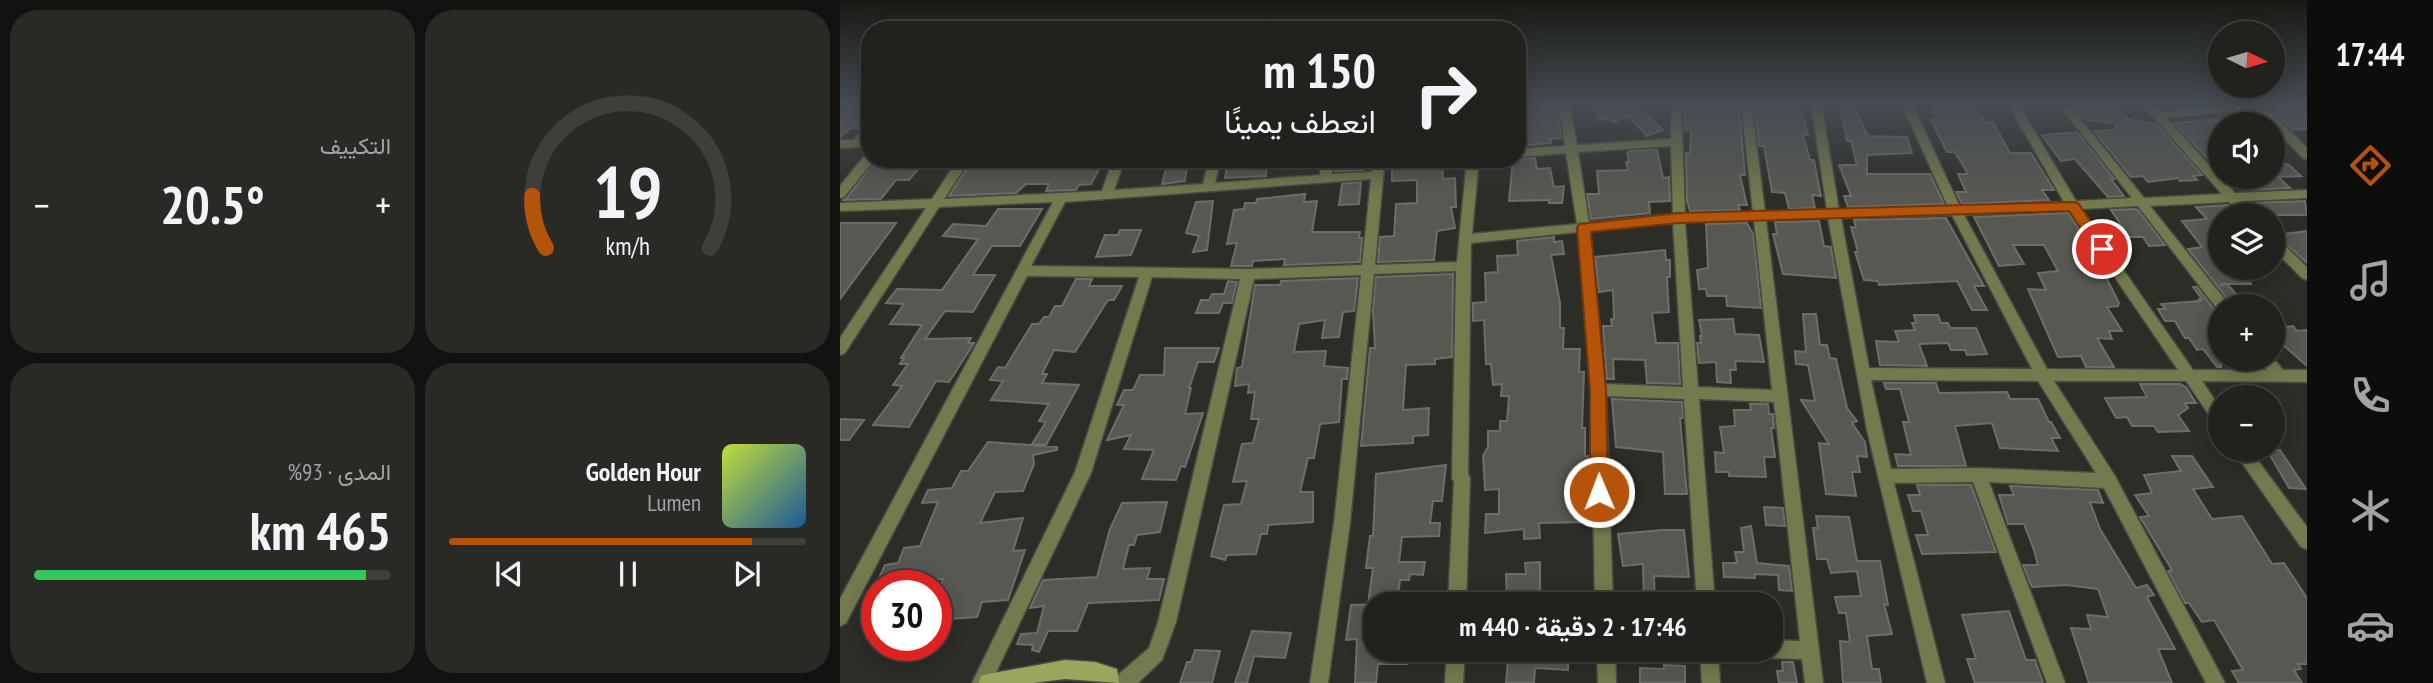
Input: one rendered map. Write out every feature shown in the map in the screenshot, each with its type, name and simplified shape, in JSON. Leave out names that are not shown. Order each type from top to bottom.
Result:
[{"type":"street","points":[[1569,134],[1584,228],[1598,390],[1604,592]]},
{"type":"street","points":[[1676,134],[1679,218],[1705,592]]},
{"type":"street","points":[[1750,134],[1808,650],[1814,683]]},
{"type":"street","points":[[1821,134],[1833,214],[1885,476],[1936,683]]},
{"type":"street","points":[[1921,134],[1956,211],[2043,376],[2109,481],[2216,683]]},
{"type":"street","points":[[2031,134],[2073,206],[2208,403]]},
{"type":"street","points":[[2088,134],[2214,294]]},
{"type":"street","points":[[2174,134],[2236,203]]},
{"type":"street","points":[[2286,134],[2307,155]]},
{"type":"street","points":[[1526,153],[1676,142]]},
{"type":"street","points":[[840,144],[861,143]]},
{"type":"street","points":[[840,194],[861,168]]},
{"type":"street","points":[[840,349],[958,168]]},
{"type":"street","points":[[1107,194],[1116,168]]},
{"type":"street","points":[[1208,188],[1213,168]]},
{"type":"street","points":[[1325,178],[1326,168]]},
{"type":"street","points":[[840,207],[1061,198],[1208,188],[1325,178],[1369,168]]},
{"type":"street","points":[[1319,683],[1342,523],[1378,168]]},
{"type":"street","points":[[1457,592],[1462,478],[1463,266],[1472,168]]},
{"type":"street","points":[[1464,239],[1679,218],[2144,204],[2307,194]]},
{"type":"street","points":[[840,617],[1061,198]]},
{"type":"street","points":[[2285,253],[2307,275]]},
{"type":"street","points":[[1021,271],[1248,274],[1463,266]]},
{"type":"street","points":[[981,683],[1083,473],[1147,273]]},
{"type":"street","points":[[1124,683],[1156,654],[1167,622],[1248,274]]},
{"type":"street","points":[[2275,371],[2278,375]]},
{"type":"street","points":[[1864,374],[2307,376]]},
{"type":"street","points":[[1598,390],[1780,396]]},
{"type":"street","points":[[2250,462],[2307,541]]},
{"type":"street","points":[[1885,476],[1978,475],[2109,481]]},
{"type":"street","points":[[1978,475],[2056,683]]},
{"type":"street","points":[[1783,649],[1808,650]]},
{"type":"street","points":[[1454,683],[1455,662]]},
{"type":"street","points":[[1606,662],[1607,683]]},
{"type":"street","points":[[1710,662],[1712,683]]},
{"type":"street","points":[[988,683],[1057,670],[1082,669],[1110,676],[1110,683]]},
{"type":"building","points":[[1526,134],[1560,134],[1561,138],[1550,139],[1551,143],[1526,145]]},
{"type":"building","points":[[1691,134],[1741,134],[1745,175],[1740,175],[1747,205],[1738,205],[1740,210],[1690,211],[1687,201],[1686,153],[1690,153]]},
{"type":"building","points":[[1758,134],[1808,134],[1803,135],[1810,160],[1814,160],[1821,196],[1812,195],[1815,208],[1789,209],[1785,193],[1772,192],[1764,146],[1759,146]]},
{"type":"building","points":[[1846,134],[1907,137],[1912,153],[1867,155],[1867,174],[1930,174],[1944,204],[1848,207],[1844,196],[1851,196],[1839,165],[1857,165],[1851,141],[1847,141]]},
{"type":"building","points":[[1938,134],[2000,134],[2010,153],[2031,153],[2054,190],[2042,190],[2049,200],[1962,204],[1956,192],[1966,192],[1958,174],[1968,174],[1955,152],[1947,152]]},
{"type":"building","points":[[2078,134],[2124,196],[2108,197],[2075,159],[2061,161],[2042,135]]},
{"type":"building","points":[[2096,134],[2165,134],[2202,175],[2193,176],[2197,180],[2180,181],[2178,178],[2148,182],[2143,176],[2131,177]]},
{"type":"building","points":[[2184,134],[2208,134],[2208,159]]},
{"type":"building","points":[[1657,150],[1663,178],[1669,177],[1670,201],[1649,202],[1650,213],[1591,219],[1587,194],[1599,194],[1597,171],[1628,170],[1626,162],[1629,162],[1629,151]]},
{"type":"building","points":[[1526,158],[1535,158],[1537,169],[1550,168],[1554,187],[1564,186],[1562,203],[1549,203],[1549,200],[1509,201],[1512,168],[1526,168]]},
{"type":"building","points":[[2285,164],[2288,164],[2301,176],[2285,177]]},
{"type":"building","points":[[869,168],[919,168],[909,180],[896,180],[881,199],[842,200],[846,199]]},
{"type":"building","points":[[967,168],[1099,169],[1091,184],[1079,185],[1076,190],[1046,191],[1049,184],[1026,184],[1016,193],[949,196]]},
{"type":"building","points":[[1166,168],[1187,168],[1185,181],[1162,184]]},
{"type":"building","points":[[1227,168],[1267,168],[1266,176],[1225,178]]},
{"type":"building","points":[[1336,168],[1364,168],[1364,170],[1335,171]]},
{"type":"building","points":[[1442,168],[1443,179],[1455,178],[1456,207],[1451,207],[1455,228],[1437,231],[1434,260],[1378,262],[1380,237],[1394,236],[1396,204],[1417,203],[1417,180],[1392,181],[1392,169]]},
{"type":"building","points":[[1361,182],[1359,204],[1339,205],[1342,184]]},
{"type":"building","points":[[1305,194],[1304,202],[1317,201],[1312,232],[1360,232],[1360,262],[1284,265],[1285,259],[1253,261],[1252,266],[1231,266],[1237,243],[1227,244],[1234,210],[1244,209],[1245,203],[1256,203],[1257,199]]},
{"type":"building","points":[[1213,201],[1207,250],[1193,252],[1199,236],[1186,233],[1196,202]]},
{"type":"building","points":[[2305,201],[2307,215],[2285,215],[2285,203],[2247,203]]},
{"type":"building","points":[[2208,206],[2208,274],[2188,249],[2202,247],[2182,221],[2207,219],[2196,207]]},
{"type":"building","points":[[998,209],[1042,209],[1020,246],[992,246],[973,275],[995,275],[973,312],[945,311],[925,339],[971,338],[968,343],[974,343],[949,382],[936,381],[909,427],[873,425],[902,386],[893,385],[908,364],[900,364],[904,358],[901,358],[922,325],[890,324],[904,304],[886,303],[897,289],[942,290],[978,239],[943,236],[953,224],[986,226]]},
{"type":"building","points":[[2111,210],[2138,210],[2165,245],[2149,246],[2143,237],[2129,237]]},
{"type":"building","points":[[2068,213],[2089,244],[2084,245],[2096,266],[2100,265],[2119,303],[2118,306],[2107,307],[2122,331],[2109,331],[2112,339],[2097,338],[2114,367],[2086,367],[2081,356],[2058,357],[2028,289],[2046,290],[2038,273],[2058,271],[2044,245],[2013,245],[2024,264],[1999,266],[1974,217]]},
{"type":"building","points":[[1946,218],[1984,286],[1974,286],[1987,310],[1972,310],[1957,281],[1879,285],[1878,281],[1864,280],[1855,252],[1858,252],[1851,227],[1856,228],[1854,220]]},
{"type":"building","points":[[1819,221],[1824,246],[1831,247],[1836,278],[1783,274],[1773,234],[1777,234],[1775,222]]},
{"type":"building","points":[[840,223],[896,223],[840,299]]},
{"type":"building","points":[[1747,223],[1753,234],[1761,308],[1727,306],[1726,296],[1707,296],[1706,289],[1699,289],[1697,270],[1708,268],[1706,224]]},
{"type":"building","points":[[1120,230],[1141,230],[1131,255],[1096,257],[1105,235],[1118,235]]},
{"type":"building","points":[[2307,231],[2307,263],[2285,243],[2285,234]]},
{"type":"building","points":[[1554,237],[1554,242],[1562,241],[1564,254],[1551,255],[1560,303],[1560,328],[1564,328],[1563,349],[1580,349],[1579,372],[1584,372],[1582,428],[1585,428],[1585,456],[1588,456],[1590,522],[1539,523],[1540,538],[1524,539],[1524,529],[1485,533],[1486,514],[1499,514],[1499,489],[1485,490],[1483,456],[1488,447],[1488,431],[1500,431],[1500,421],[1507,421],[1509,396],[1501,396],[1502,384],[1493,385],[1491,364],[1486,364],[1484,320],[1473,321],[1473,303],[1486,302],[1485,273],[1498,272],[1497,256],[1518,255],[1517,241]]},
{"type":"building","points":[[1665,250],[1666,260],[1670,260],[1670,277],[1667,277],[1669,312],[1652,313],[1656,343],[1678,343],[1680,384],[1647,383],[1645,360],[1613,359],[1614,379],[1607,379],[1603,326],[1612,326],[1611,319],[1614,319],[1613,290],[1599,292],[1595,257]]},
{"type":"building","points":[[1453,274],[1452,357],[1435,359],[1435,364],[1406,365],[1403,410],[1429,408],[1428,435],[1413,436],[1413,443],[1361,446],[1370,348],[1375,348],[1373,310],[1376,277]]},
{"type":"building","points":[[1358,278],[1354,311],[1343,312],[1339,337],[1322,338],[1325,320],[1299,324],[1294,352],[1326,351],[1324,366],[1348,368],[1347,379],[1342,379],[1339,422],[1320,424],[1314,458],[1308,458],[1300,492],[1313,492],[1313,522],[1268,525],[1267,534],[1261,534],[1256,554],[1227,555],[1225,560],[1211,556],[1224,505],[1241,504],[1247,481],[1233,482],[1242,444],[1253,443],[1259,419],[1251,419],[1255,392],[1248,393],[1249,384],[1235,386],[1237,368],[1242,367],[1255,285],[1280,285],[1281,281]]},
{"type":"building","points":[[1076,279],[1092,279],[1089,286],[1122,286],[1114,300],[1108,300],[1075,352],[1054,350],[1042,374],[1047,374],[1042,383],[1079,385],[1046,445],[1032,444],[1046,422],[1039,421],[1049,404],[991,400],[1003,381],[990,380],[998,367],[1005,368],[1032,324],[1039,324],[1044,317],[1049,317],[1055,306],[1062,306]]},
{"type":"building","points":[[2212,280],[2248,280],[2251,284],[2227,284],[2236,294],[2224,294]]},
{"type":"building","points":[[1228,281],[1237,282],[1232,303],[1223,303],[1219,313],[1196,313],[1201,300],[1209,300],[1212,294],[1224,294]]},
{"type":"building","points":[[2193,287],[2197,287],[2208,301],[2208,355],[2203,349],[2197,350],[2189,338],[2185,338],[2175,321],[2165,321],[2158,309],[2166,309],[2161,304],[2202,299]]},
{"type":"building","points":[[1803,314],[1816,314],[1820,345],[1827,345],[1830,358],[1836,359],[1847,408],[1857,421],[1852,423],[1865,442],[1867,457],[1857,456],[1860,472],[1852,472],[1856,496],[1826,494],[1819,443],[1829,444],[1801,400],[1815,401],[1808,365],[1796,364],[1795,351],[1806,352]]},
{"type":"building","points":[[1914,315],[1938,315],[1941,323],[1948,323],[1950,328],[1976,328],[1987,354],[1967,355],[1965,350],[1951,350],[1948,343],[1919,344],[1927,366],[1880,365],[1876,341],[1899,342],[1895,331],[1915,330],[1912,323],[1916,323]]},
{"type":"building","points":[[1733,319],[1735,334],[1759,335],[1764,362],[1735,361],[1736,370],[1730,370],[1731,383],[1717,382],[1716,362],[1699,363],[1697,343],[1701,343],[1702,336],[1699,320]]},
{"type":"building","points":[[2293,326],[2297,331],[2307,330],[2307,366],[2285,347],[2285,327]]},
{"type":"building","points":[[1165,348],[1219,348],[1214,362],[1198,362],[1189,388],[1185,414],[1203,413],[1185,467],[1181,466],[1176,480],[1142,479],[1154,450],[1124,449],[1131,435],[1107,440],[1124,405],[1117,405],[1124,390],[1133,390],[1140,375],[1164,375]]},
{"type":"building","points":[[1884,383],[1936,383],[1939,393],[2007,392],[2010,399],[2038,399],[2060,438],[2051,438],[2058,451],[2000,448],[1992,423],[1955,426],[1966,466],[1898,466],[1895,454],[1911,455],[1903,422],[1909,422],[1900,389],[1886,389]]},
{"type":"building","points":[[2140,384],[2180,384],[2186,387],[2196,403],[2185,403],[2188,408],[2178,415],[2189,431],[2158,432],[2154,426],[2132,426],[2127,417],[2116,418],[2105,398],[2147,397]]},
{"type":"building","points":[[1612,399],[1682,402],[1683,418],[1680,418],[1687,494],[1665,494],[1663,452],[1616,447]]},
{"type":"building","points":[[1750,404],[1768,404],[1769,414],[1773,414],[1774,428],[1771,428],[1775,457],[1764,457],[1766,477],[1729,476],[1729,472],[1716,472],[1715,452],[1724,453],[1720,427],[1735,426],[1734,410],[1751,410]]},
{"type":"building","points":[[840,419],[864,420],[849,440],[840,440]]},
{"type":"building","points":[[988,442],[1057,447],[1057,450],[1033,455],[1034,464],[1023,491],[995,492],[980,523],[1023,518],[1013,551],[1025,550],[1008,600],[982,602],[977,617],[952,619],[952,570],[883,570],[885,565],[898,563],[904,548],[920,546],[938,502],[922,503],[928,490],[952,488],[961,471],[968,471]]},
{"type":"building","points":[[2172,456],[2192,456],[2213,487],[2193,489],[2212,519],[2242,516],[2272,564],[2284,563],[2307,598],[2307,664],[2298,664],[2301,669],[2294,670],[2302,683],[2239,683],[2232,671],[2243,670],[2214,620],[2202,622],[2189,603],[2185,603],[2168,571],[2172,570],[2140,517],[2149,516],[2135,495],[2152,493],[2144,475],[2181,471]]},
{"type":"building","points":[[2285,458],[2306,489],[2289,488],[2274,462],[2285,462]]},
{"type":"building","points":[[1446,465],[1442,501],[1433,501],[1430,523],[1440,523],[1439,536],[1402,537],[1399,562],[1425,562],[1423,575],[1410,574],[1409,580],[1400,580],[1398,592],[1370,592],[1373,568],[1366,568],[1370,536],[1373,536],[1376,474]]},
{"type":"building","points":[[1917,485],[1971,485],[1996,552],[1922,554],[1916,535],[1928,535],[1921,511],[1913,511],[1908,495],[1920,495]]},
{"type":"building","points":[[2010,486],[2098,490],[2103,503],[2090,502],[2100,529],[2136,588],[2147,585],[2154,595],[2147,597],[2175,649],[2158,649],[2172,683],[2089,683],[2071,628],[2091,629],[2087,615],[2108,617],[2098,589],[2066,585],[2032,587],[2023,565],[2038,565],[2034,550],[2024,524],[2008,524],[1999,495],[2014,495]]},
{"type":"building","points":[[1167,502],[1160,532],[1137,535],[1134,545],[1129,545],[1123,569],[1150,568],[1147,579],[1164,579],[1159,600],[1088,603],[1077,631],[1048,631],[1039,652],[1032,650],[1033,645],[1017,644],[1021,634],[1037,633],[1044,606],[1030,608],[1043,580],[1097,577],[1110,529],[1122,503]]},
{"type":"building","points":[[1764,507],[1783,508],[1785,526],[1766,525]]},
{"type":"building","points":[[1816,516],[1849,517],[1857,561],[1880,561],[1888,605],[1884,604],[1892,634],[1867,636],[1872,669],[1879,669],[1881,683],[1843,683],[1840,641],[1850,642],[1846,613],[1839,613],[1835,597],[1861,596],[1857,571],[1831,573],[1827,559],[1817,559],[1813,528],[1818,528]]},
{"type":"building","points":[[1751,526],[1757,563],[1789,566],[1792,591],[1779,590],[1778,575],[1755,574],[1755,578],[1724,577],[1723,563],[1737,563],[1735,552],[1744,552],[1741,528]]},
{"type":"building","points":[[1684,530],[1689,577],[1654,576],[1655,592],[1644,592],[1643,564],[1623,566],[1618,534]]},
{"type":"building","points":[[1540,562],[1540,592],[1507,592],[1506,574],[1526,574],[1525,563]]},
{"type":"building","points":[[1351,605],[1363,605],[1363,662],[1407,662],[1378,664],[1376,683],[1355,683],[1357,639],[1346,640]]},
{"type":"building","points":[[2009,611],[2026,660],[2035,660],[2043,683],[1975,683],[1967,659],[1976,659],[1962,615]]},
{"type":"building","points":[[1252,631],[1291,633],[1285,658],[1254,656],[1247,683],[1235,683]]},
{"type":"building","points":[[1195,650],[1220,651],[1212,683],[1180,683],[1187,662],[1191,662]]},
{"type":"building","points":[[1508,662],[1568,662],[1568,670],[1535,668],[1534,683],[1506,683]]},
{"type":"building","points":[[1782,662],[1793,662],[1797,683],[1779,683],[1777,671],[1783,671]]},
{"type":"building","points":[[1664,665],[1685,666],[1685,683],[1640,683],[1640,668],[1664,669]]},
{"type":"route","points":[[1599,492],[1598,390],[1584,228],[1679,218],[2073,206],[2102,249]]}]
